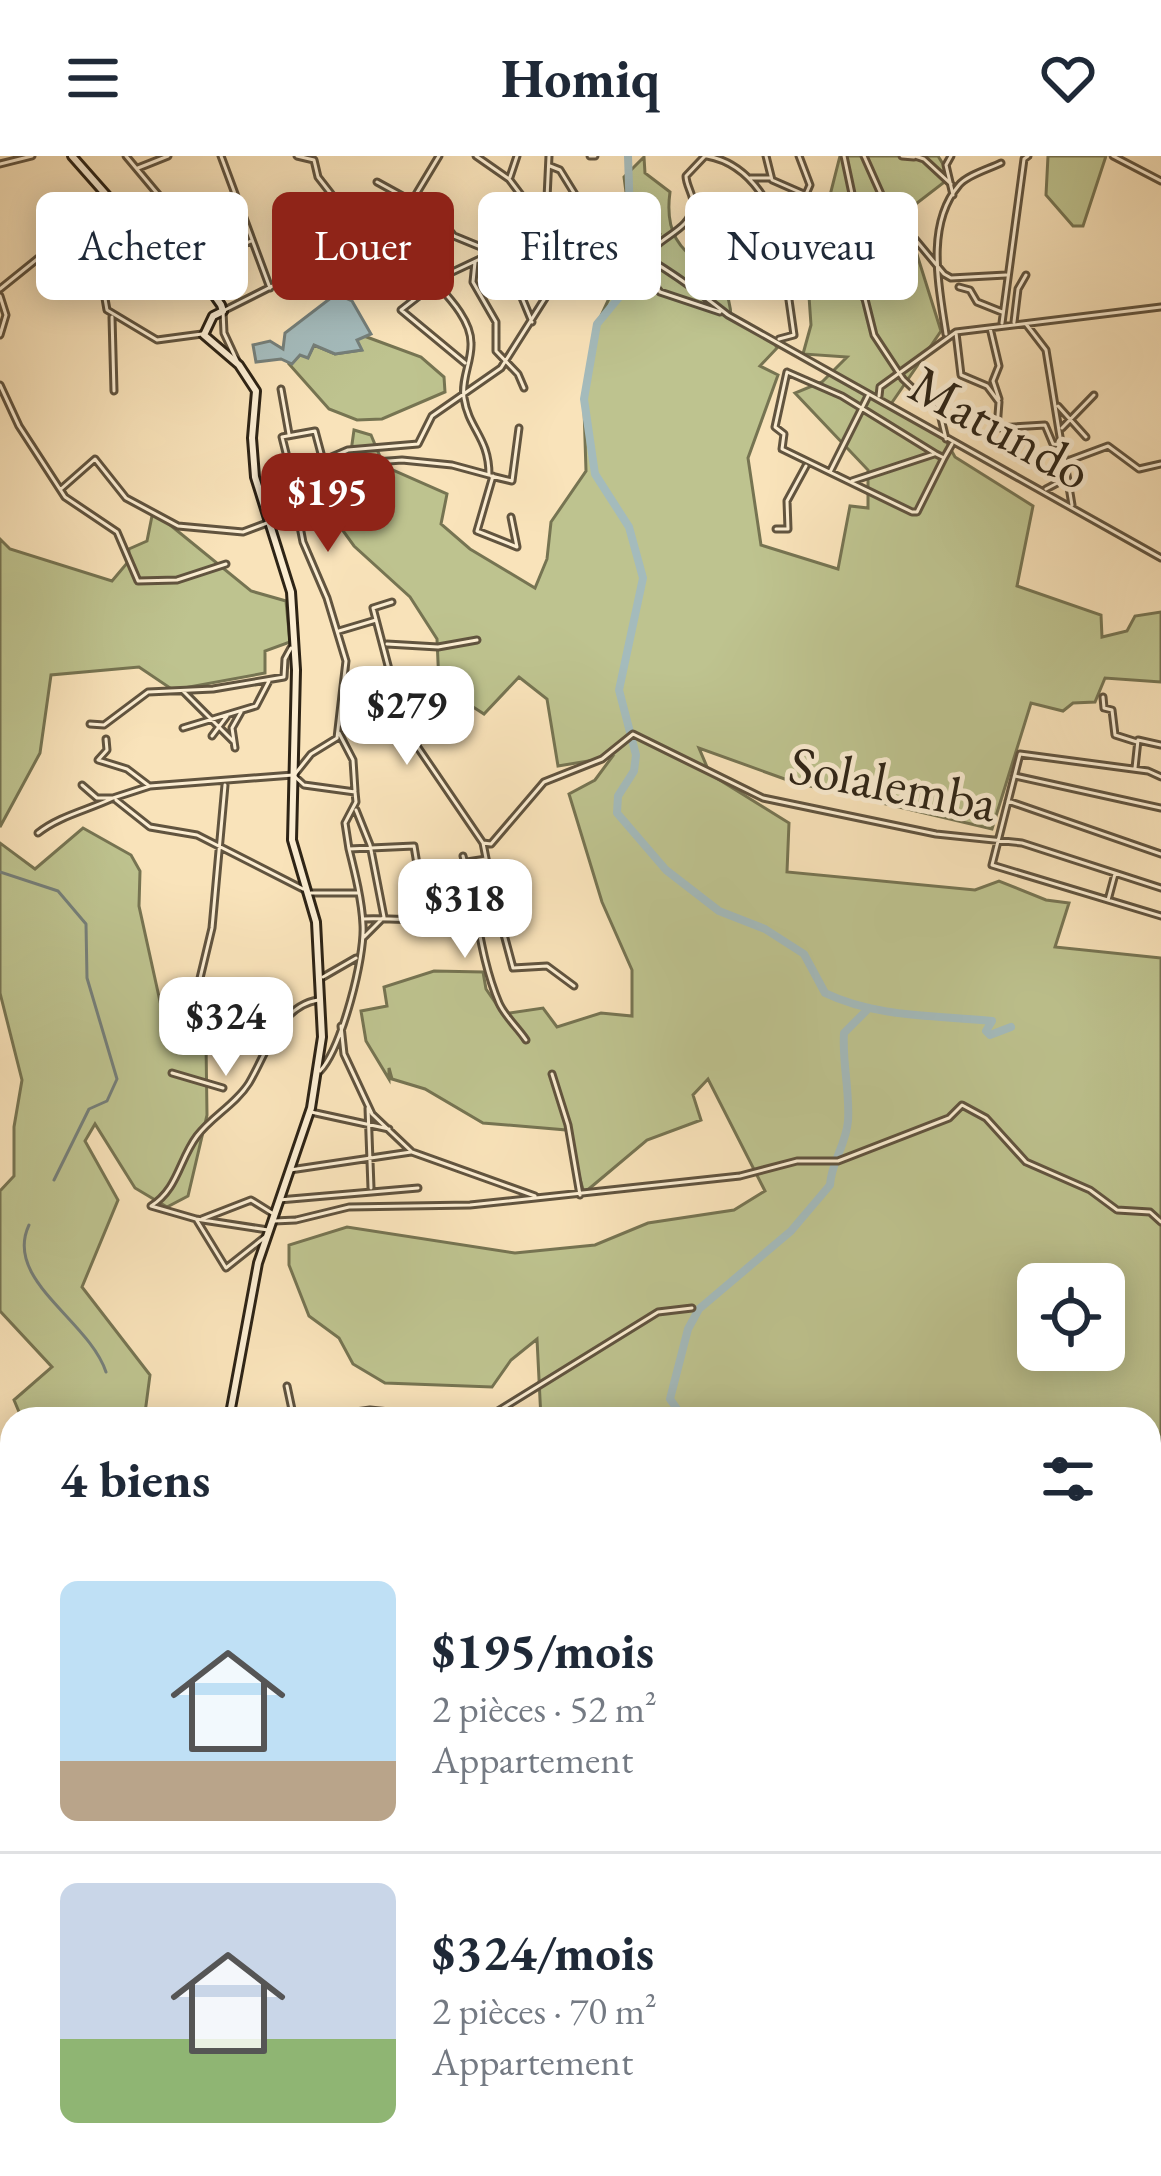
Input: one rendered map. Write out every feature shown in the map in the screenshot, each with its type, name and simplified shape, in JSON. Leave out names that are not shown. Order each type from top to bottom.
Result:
[{"type":"street","points":[[0,164],[32,156]]},
{"type":"street","points":[[72,156],[103,192]]},
{"type":"street","points":[[126,156],[157,192]]},
{"type":"street","points":[[137,168],[168,156]]},
{"type":"street","points":[[203,335],[222,308],[270,288],[221,156]]},
{"type":"street","points":[[297,156],[314,160],[318,177],[330,192]]},
{"type":"street","points":[[420,192],[439,156]]},
{"type":"street","points":[[476,156],[521,192]]},
{"type":"street","points":[[509,178],[517,156]]},
{"type":"street","points":[[545,192],[549,156]]},
{"type":"street","points":[[661,242],[683,228],[694,206],[686,176],[706,156],[725,158],[756,192]]},
{"type":"street","points":[[766,156],[771,178]]},
{"type":"street","points":[[799,156],[810,183],[807,192]]},
{"type":"street","points":[[844,156],[852,192]]},
{"type":"street","points":[[864,156],[885,203],[951,278],[1006,275]]},
{"type":"street","points":[[902,156],[924,159],[951,184]]},
{"type":"street","points":[[951,156],[946,165],[954,196]]},
{"type":"street","points":[[1002,325],[1006,275],[1028,156]]},
{"type":"street","points":[[1113,156],[1161,181]]},
{"type":"street","points":[[946,336],[937,262],[940,225],[962,182],[1001,163]]},
{"type":"street","points":[[549,164],[560,170],[574,192]]},
{"type":"street","points":[[748,178],[771,178],[802,192]]},
{"type":"street","points":[[377,182],[393,192]]},
{"type":"street","points":[[454,236],[478,246]]},
{"type":"street","points":[[454,272],[478,259]]},
{"type":"street","points":[[475,260],[471,273],[494,316],[496,351],[524,388]]},
{"type":"street","points":[[0,335],[6,316],[0,292],[36,261]]},
{"type":"street","points":[[661,270],[724,312]]},
{"type":"street","points":[[1014,323],[1018,289],[1026,275]]},
{"type":"street","points":[[959,287],[966,287],[982,305],[1003,312]]},
{"type":"street","points":[[661,292],[724,312]]},
{"type":"street","points":[[105,300],[112,316],[157,340],[196,332],[238,365]]},
{"type":"street","points":[[216,300],[222,308]]},
{"type":"street","points":[[218,300],[224,333],[256,391],[253,458],[268,523],[288,579],[296,676],[292,840],[316,922],[320,1071],[258,1263],[231,1407]]},
{"type":"street","points":[[414,300],[401,310],[467,364]]},
{"type":"street","points":[[449,300],[470,334],[457,397]]},
{"type":"street","points":[[523,300],[532,322]]},
{"type":"street","points":[[291,473],[348,450],[418,444],[432,416],[506,362],[540,300]]},
{"type":"street","points":[[788,349],[794,334],[789,300]]},
{"type":"street","points":[[865,300],[874,335],[899,372],[940,414],[946,439]]},
{"type":"street","points":[[830,472],[870,394],[946,336],[990,326],[1161,307]]},
{"type":"street","name":"Matundo","points":[[724,312],[1161,558]]},
{"type":"street","points":[[112,316],[114,392]]},
{"type":"street","points":[[1026,322],[1044,344],[1072,506]]},
{"type":"street","points":[[990,326],[999,364],[993,380],[999,402],[997,428],[1045,425],[1052,444],[1061,445]]},
{"type":"street","points":[[956,332],[962,352],[961,375],[987,386],[999,402]]},
{"type":"street","points":[[777,340],[794,334]]},
{"type":"street","points":[[944,458],[787,372],[775,427],[783,430],[781,448],[903,510],[917,512],[944,458],[952,442]]},
{"type":"street","points":[[464,377],[472,422],[488,445],[491,476],[477,531],[517,548],[511,517]]},
{"type":"street","points":[[0,385],[60,490],[71,504],[117,532],[138,581],[178,580],[226,564]]},
{"type":"street","points":[[281,389],[289,434]]},
{"type":"street","points":[[879,390],[880,399]]},
{"type":"street","points":[[1060,429],[1094,394]]},
{"type":"street","points":[[1057,404],[1086,437]]},
{"type":"street","points":[[2,415],[11,409]]},
{"type":"street","points":[[321,464],[402,460],[452,465],[512,481],[519,428]]},
{"type":"street","points":[[38,832],[52,821],[74,818],[150,786],[293,775],[311,754],[335,740],[346,661],[303,542],[282,437],[315,431],[321,464]]},
{"type":"street","points":[[1063,462],[1108,446],[1139,469],[1161,464]]},
{"type":"street","points":[[851,482],[935,454]]},
{"type":"street","points":[[776,529],[788,530],[787,501],[808,462]]},
{"type":"street","points":[[60,490],[84,466],[104,475],[131,502],[187,530],[201,525],[243,532],[268,523]]},
{"type":"street","points":[[1044,490],[1066,480]]},
{"type":"street","points":[[392,602],[374,608],[410,741],[436,771],[483,844],[513,968],[547,965],[574,986]]},
{"type":"street","points":[[338,632],[377,620]]},
{"type":"street","points":[[386,643],[405,648],[477,640]]},
{"type":"street","points":[[284,677],[285,659],[295,641]]},
{"type":"street","points":[[90,724],[104,725],[148,692],[296,676]]},
{"type":"street","points":[[183,728],[256,706],[265,696],[269,679]]},
{"type":"street","points":[[182,690],[235,745],[232,728],[242,710]]},
{"type":"street","points":[[1103,697],[1104,707],[1112,710],[1114,733],[1122,740],[1161,745]]},
{"type":"street","points":[[212,736],[228,715]]},
{"type":"street","points":[[338,731],[353,760],[356,819],[370,845],[384,917]]},
{"type":"street","name":"Solalemba","points":[[483,844],[491,844],[503,833],[544,782],[602,759],[630,735],[764,798],[936,834],[997,839],[1161,888]]},
{"type":"street","points":[[106,739],[107,749],[98,760],[128,769],[150,786]]},
{"type":"street","points":[[1135,769],[1137,742]]},
{"type":"street","points":[[1161,777],[1135,769],[1020,754],[992,865],[1161,916]]},
{"type":"street","points":[[293,775],[304,784],[355,792]]},
{"type":"street","points":[[1013,776],[1161,808]]},
{"type":"street","points":[[195,999],[212,928],[226,783]]},
{"type":"street","points":[[82,784],[97,798],[113,798],[150,827],[197,835],[306,891],[357,892]]},
{"type":"street","points":[[1006,800],[1161,854]]},
{"type":"street","points":[[320,1071],[328,1063],[340,1026],[362,939],[363,919],[345,823],[356,802]]},
{"type":"street","points":[[349,849],[414,846],[424,907],[409,917]]},
{"type":"street","points":[[486,859],[464,859],[486,967],[499,1003],[526,1040]]},
{"type":"street","points":[[1108,901],[1116,873]]},
{"type":"street","points":[[363,919],[437,920],[475,912],[494,899]]},
{"type":"street","points":[[362,939],[384,917]]},
{"type":"street","points":[[316,981],[358,957]]},
{"type":"street","points":[[319,1000],[303,1005],[272,1035],[249,1083],[194,1140],[176,1181],[151,1206],[198,1219],[292,1221],[349,1207],[470,1205],[740,1176],[797,1161],[838,1161],[949,1118],[962,1105],[986,1118],[1026,1162],[1090,1190],[1117,1210],[1150,1213],[1161,1222]]},
{"type":"street","points":[[340,1026],[344,1054],[368,1106],[412,1152],[530,1196],[555,1197]]},
{"type":"street","points":[[172,1073],[223,1088]]},
{"type":"street","points":[[552,1074],[568,1125],[580,1195]]},
{"type":"street","points":[[368,1106],[371,1189]]},
{"type":"street","points":[[309,1112],[388,1129]]},
{"type":"street","points":[[288,1170],[412,1152]]},
{"type":"street","points":[[277,1200],[418,1188]]},
{"type":"street","points":[[198,1219],[251,1200],[271,1222]]},
{"type":"street","points":[[198,1219],[226,1268],[271,1222]]},
{"type":"street","points":[[504,1407],[658,1312],[692,1308]]},
{"type":"street","points":[[286,1386],[291,1407]]},
{"type":"green space","points":[[840,156],[938,156],[951,177],[918,202],[918,192],[831,192]]},
{"type":"green space","points":[[1048,156],[1106,156],[1083,226],[1073,226],[1046,195]]},
{"type":"green space","points":[[644,157],[645,173],[670,192],[669,218],[685,251],[685,300],[728,300],[731,319],[777,348],[760,366],[778,375],[748,458],[761,545],[838,569],[850,506],[868,508],[868,470],[795,393],[822,382],[847,357],[803,354],[811,325],[809,300],[918,300],[918,258],[941,331],[891,404],[944,437],[955,457],[1033,506],[1017,586],[1101,615],[1102,637],[1127,631],[1135,616],[1161,612],[1161,682],[1105,678],[1095,702],[1073,703],[1063,711],[1031,703],[992,829],[793,782],[699,748],[710,774],[789,823],[787,872],[975,890],[999,881],[1046,900],[1069,903],[1055,947],[1161,958],[1161,1407],[540,1407],[537,1339],[511,1360],[492,1387],[385,1383],[353,1364],[339,1338],[309,1316],[289,1265],[289,1245],[347,1227],[515,1253],[595,1245],[648,1223],[734,1210],[765,1191],[708,1079],[693,1095],[701,1120],[647,1140],[584,1193],[566,1130],[483,1123],[425,1089],[392,1079],[389,1068],[389,1079],[366,1041],[361,1011],[387,1006],[384,987],[434,971],[483,972],[486,989],[503,1014],[543,1008],[557,1027],[601,1013],[632,1016],[632,970],[602,902],[569,794],[595,780],[612,757],[558,766],[547,699],[519,677],[484,714],[439,685],[437,639],[410,597],[354,546],[315,492],[346,487],[354,430],[371,435],[384,466],[447,494],[441,524],[470,549],[535,588],[547,559],[551,522],[586,471],[584,407],[594,331],[608,300],[661,300],[661,192],[626,192],[624,177]]},
{"type":"green space","points":[[364,336],[421,357],[444,377],[445,392],[382,419],[357,420],[329,409],[289,364],[301,354],[308,357],[314,345],[335,354],[361,350],[356,340]]},
{"type":"green space","points":[[153,511],[251,591],[286,601],[290,642],[265,651],[265,673],[173,690],[139,667],[51,675],[40,753],[0,827],[0,539],[10,549],[112,581],[128,562],[129,549],[147,541]]},
{"type":"green space","points":[[83,828],[131,855],[140,871],[139,906],[163,1015],[192,1027],[206,1042],[207,1115],[188,1196],[167,1207],[135,1188],[95,1124],[85,1141],[118,1200],[82,1287],[150,1375],[146,1407],[17,1407],[14,1400],[52,1367],[0,1311],[0,1191],[14,1176],[14,1127],[22,1080],[0,993],[0,843],[35,869]]},
{"type":"water","points":[[328,300],[350,300],[371,334],[357,340],[362,350],[335,354],[314,345],[308,358],[300,355],[292,364],[281,359],[256,362],[253,345],[270,341],[283,349],[285,333]]},
{"type":"waterway","points":[[628,156],[631,244],[615,267],[621,295],[597,324],[584,399],[595,474],[629,527],[643,578],[619,690],[636,755],[634,771],[618,796],[617,813],[666,870],[719,911],[765,929],[804,954],[825,993],[886,1011],[992,1021],[986,1031],[990,1035],[1011,1027]]},
{"type":"waterway","points":[[0,872],[58,891],[86,924],[87,978],[117,1079],[107,1101],[89,1109],[54,1180]]},
{"type":"waterway","points":[[676,1407],[670,1399],[688,1329],[699,1309],[791,1231],[830,1185],[848,1121],[844,1033],[869,1008]]},
{"type":"waterway","points":[[29,1225],[24,1245],[37,1282],[97,1353],[106,1372]]}]
